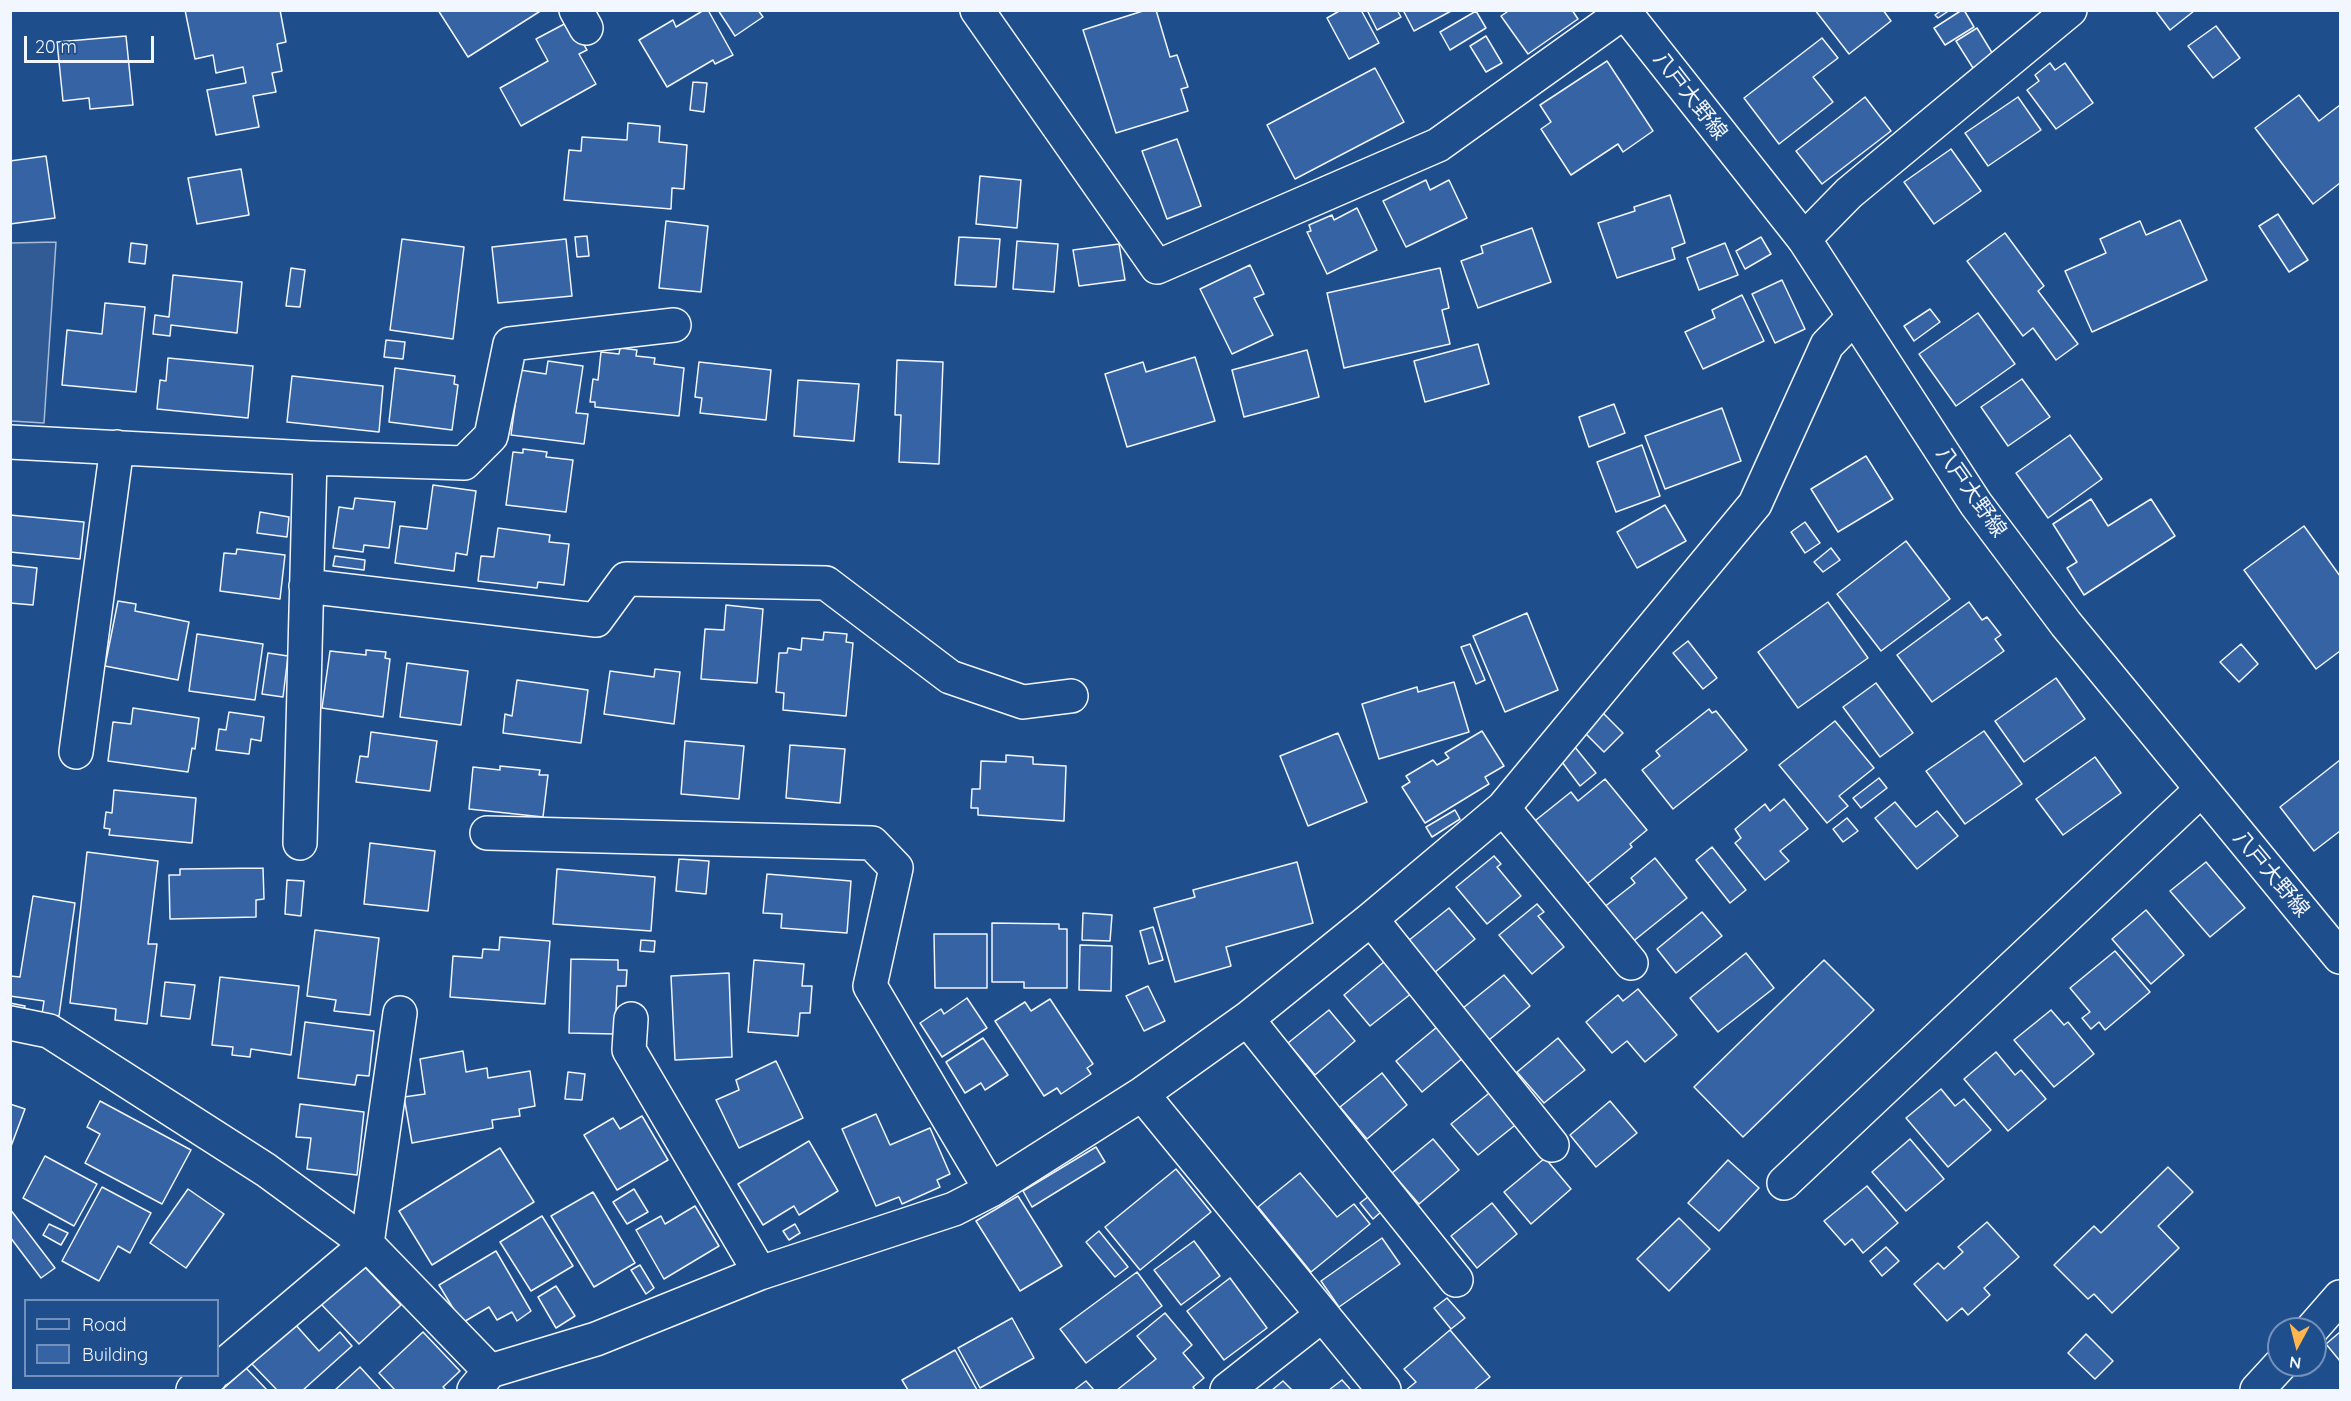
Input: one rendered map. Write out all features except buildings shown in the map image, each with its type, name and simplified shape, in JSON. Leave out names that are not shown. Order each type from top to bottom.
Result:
[{"type":"street","points":[[977,10],[1157,267],[1438,145],[1623,11]]},
{"type":"street","points":[[1804,239],[1849,193],[2070,10]]},
{"type":"street","name":"八戸大野線","points":[[1623,11],[1804,239],[1976,504],[2066,624],[2340,957]]},
{"type":"street","points":[[10,1023],[49,1031],[266,1170],[367,1244],[482,1381],[596,1339],[760,1273],[954,1209],[991,1190],[1142,1094],[1247,1018],[1371,919],[1503,808],[1755,504],[1827,345],[1854,317]]},
{"type":"street","points":[[10,442],[310,458],[464,462],[491,436],[510,344],[674,325]]},
{"type":"street","points":[[76,752],[117,447]]},
{"type":"street","points":[[300,843],[310,458]]},
{"type":"street","points":[[306,586],[596,620],[626,579],[826,583],[950,677],[1023,702],[1071,696]]},
{"type":"street","points":[[1784,1183],[2201,790]]},
{"type":"street","points":[[1503,808],[1631,963]]},
{"type":"street","points":[[487,833],[872,843],[896,868],[870,986],[991,1190]]},
{"type":"street","points":[[1371,919],[1552,1145]]},
{"type":"street","points":[[219,1369],[367,1244],[400,1013]]},
{"type":"street","points":[[1247,1018],[1456,1280]]},
{"type":"street","points":[[631,1019],[629,1050],[760,1273]]},
{"type":"street","points":[[1142,1094],[1384,1390]]},
{"type":"street","points":[[2322,1317],[2340,1297]]},
{"type":"street","points":[[1227,1390],[1322,1316]]},
{"type":"street","points":[[194,1390],[210,1377]]},
{"type":"street","points":[[2257,1390],[2269,1377]]},
{"type":"shaded area","points":[[56,242],[44,423],[11,421],[11,243]]}]
